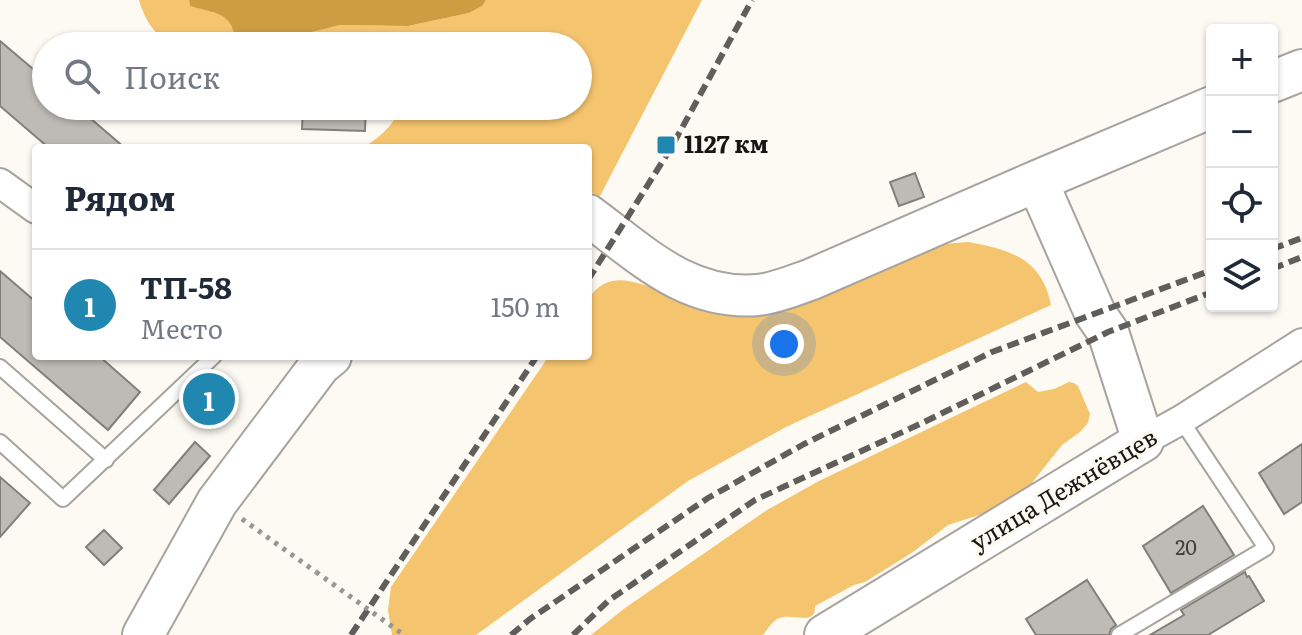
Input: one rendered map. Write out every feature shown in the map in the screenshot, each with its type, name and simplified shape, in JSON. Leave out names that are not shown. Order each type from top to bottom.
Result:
[{"type":"main road","points":[[1278,80],[1302,70]]},
{"type":"main road","points":[[592,218],[682,281],[713,293],[760,295],[812,279],[1206,110]]},
{"type":"main road","points":[[1037,181],[1095,313],[1108,332],[1143,441]]},
{"type":"main road","points":[[143,635],[217,502],[314,360]]},
{"type":"main road","name":"улица Дежнёвцев","points":[[825,635],[1143,441]]},
{"type":"street","points":[[0,183],[32,206]]},
{"type":"street","name":"улица Дежнёвцев","points":[[1143,441],[1302,343]]},
{"type":"lane","points":[[0,442],[63,499],[210,360]]},
{"type":"lane","points":[[0,367],[106,460]]},
{"type":"lane","points":[[1119,635],[1266,548],[1181,420]]},
{"type":"path","points":[[241,518],[404,635]]},
{"type":"shaded area","points":[[139,0],[189,0],[190,6],[223,16],[234,32],[156,32]]},
{"type":"shaded area","points":[[189,0],[486,0],[469,13],[408,26],[340,25],[311,32],[234,32],[223,16],[190,6]]},
{"type":"shaded area","points":[[486,0],[702,0],[599,198],[592,192],[592,144],[368,144],[394,120],[592,120],[592,32],[306,32],[340,25],[408,26],[469,13]]},
{"type":"shaded area","points":[[968,242],[997,248],[1021,258],[1040,276],[1051,305],[786,427],[688,481],[476,635],[392,635],[388,610],[391,587],[546,360],[592,360],[592,294],[596,289],[605,283],[624,280],[666,291]]},
{"type":"shaded area","points":[[1026,382],[1038,392],[1074,383],[1090,414],[1088,423],[1062,445],[1028,488],[1001,508],[948,525],[913,552],[865,582],[815,606],[811,616],[777,619],[763,635],[591,635],[767,510],[819,481]]},
{"type":"building","points":[[0,41],[32,68],[32,120],[92,120],[120,144],[44,144],[0,106]]},
{"type":"building","points":[[302,120],[365,120],[365,131],[302,129]]},
{"type":"building","points":[[915,173],[924,197],[899,206],[890,182]]},
{"type":"building","points":[[0,271],[32,299],[32,360],[104,360],[140,392],[108,430],[0,337]]},
{"type":"building","points":[[195,442],[210,456],[169,504],[154,490]]},
{"type":"building","points":[[1302,444],[1302,502],[1284,514],[1259,473]]},
{"type":"building","points":[[0,477],[30,503],[0,537]]},
{"type":"building","points":[[1203,506],[1234,555],[1171,593],[1143,546]]},
{"type":"building","points":[[104,530],[122,548],[104,565],[86,547]]},
{"type":"building","points":[[1245,572],[1264,601],[1208,635],[1150,635],[1184,615],[1181,610]]},
{"type":"building","points":[[1087,580],[1116,625],[1109,635],[1036,635],[1026,619]]},
{"type":"railway","points":[[592,274],[671,148],[752,0]]},
{"type":"railway","points":[[1278,247],[1302,238]]},
{"type":"railway","points":[[1278,267],[1302,257]]},
{"type":"railway","points":[[511,635],[708,498],[804,444],[992,352],[1206,272]]},
{"type":"railway","points":[[573,635],[608,601],[755,500],[1108,332],[1206,294]]},
{"type":"railway","points":[[351,635],[534,360]]},
{"type":"place","name":"1127 км","points":[[666,145]]},
{"type":"place","name":"ТП-58","points":[[209,399]]}]
